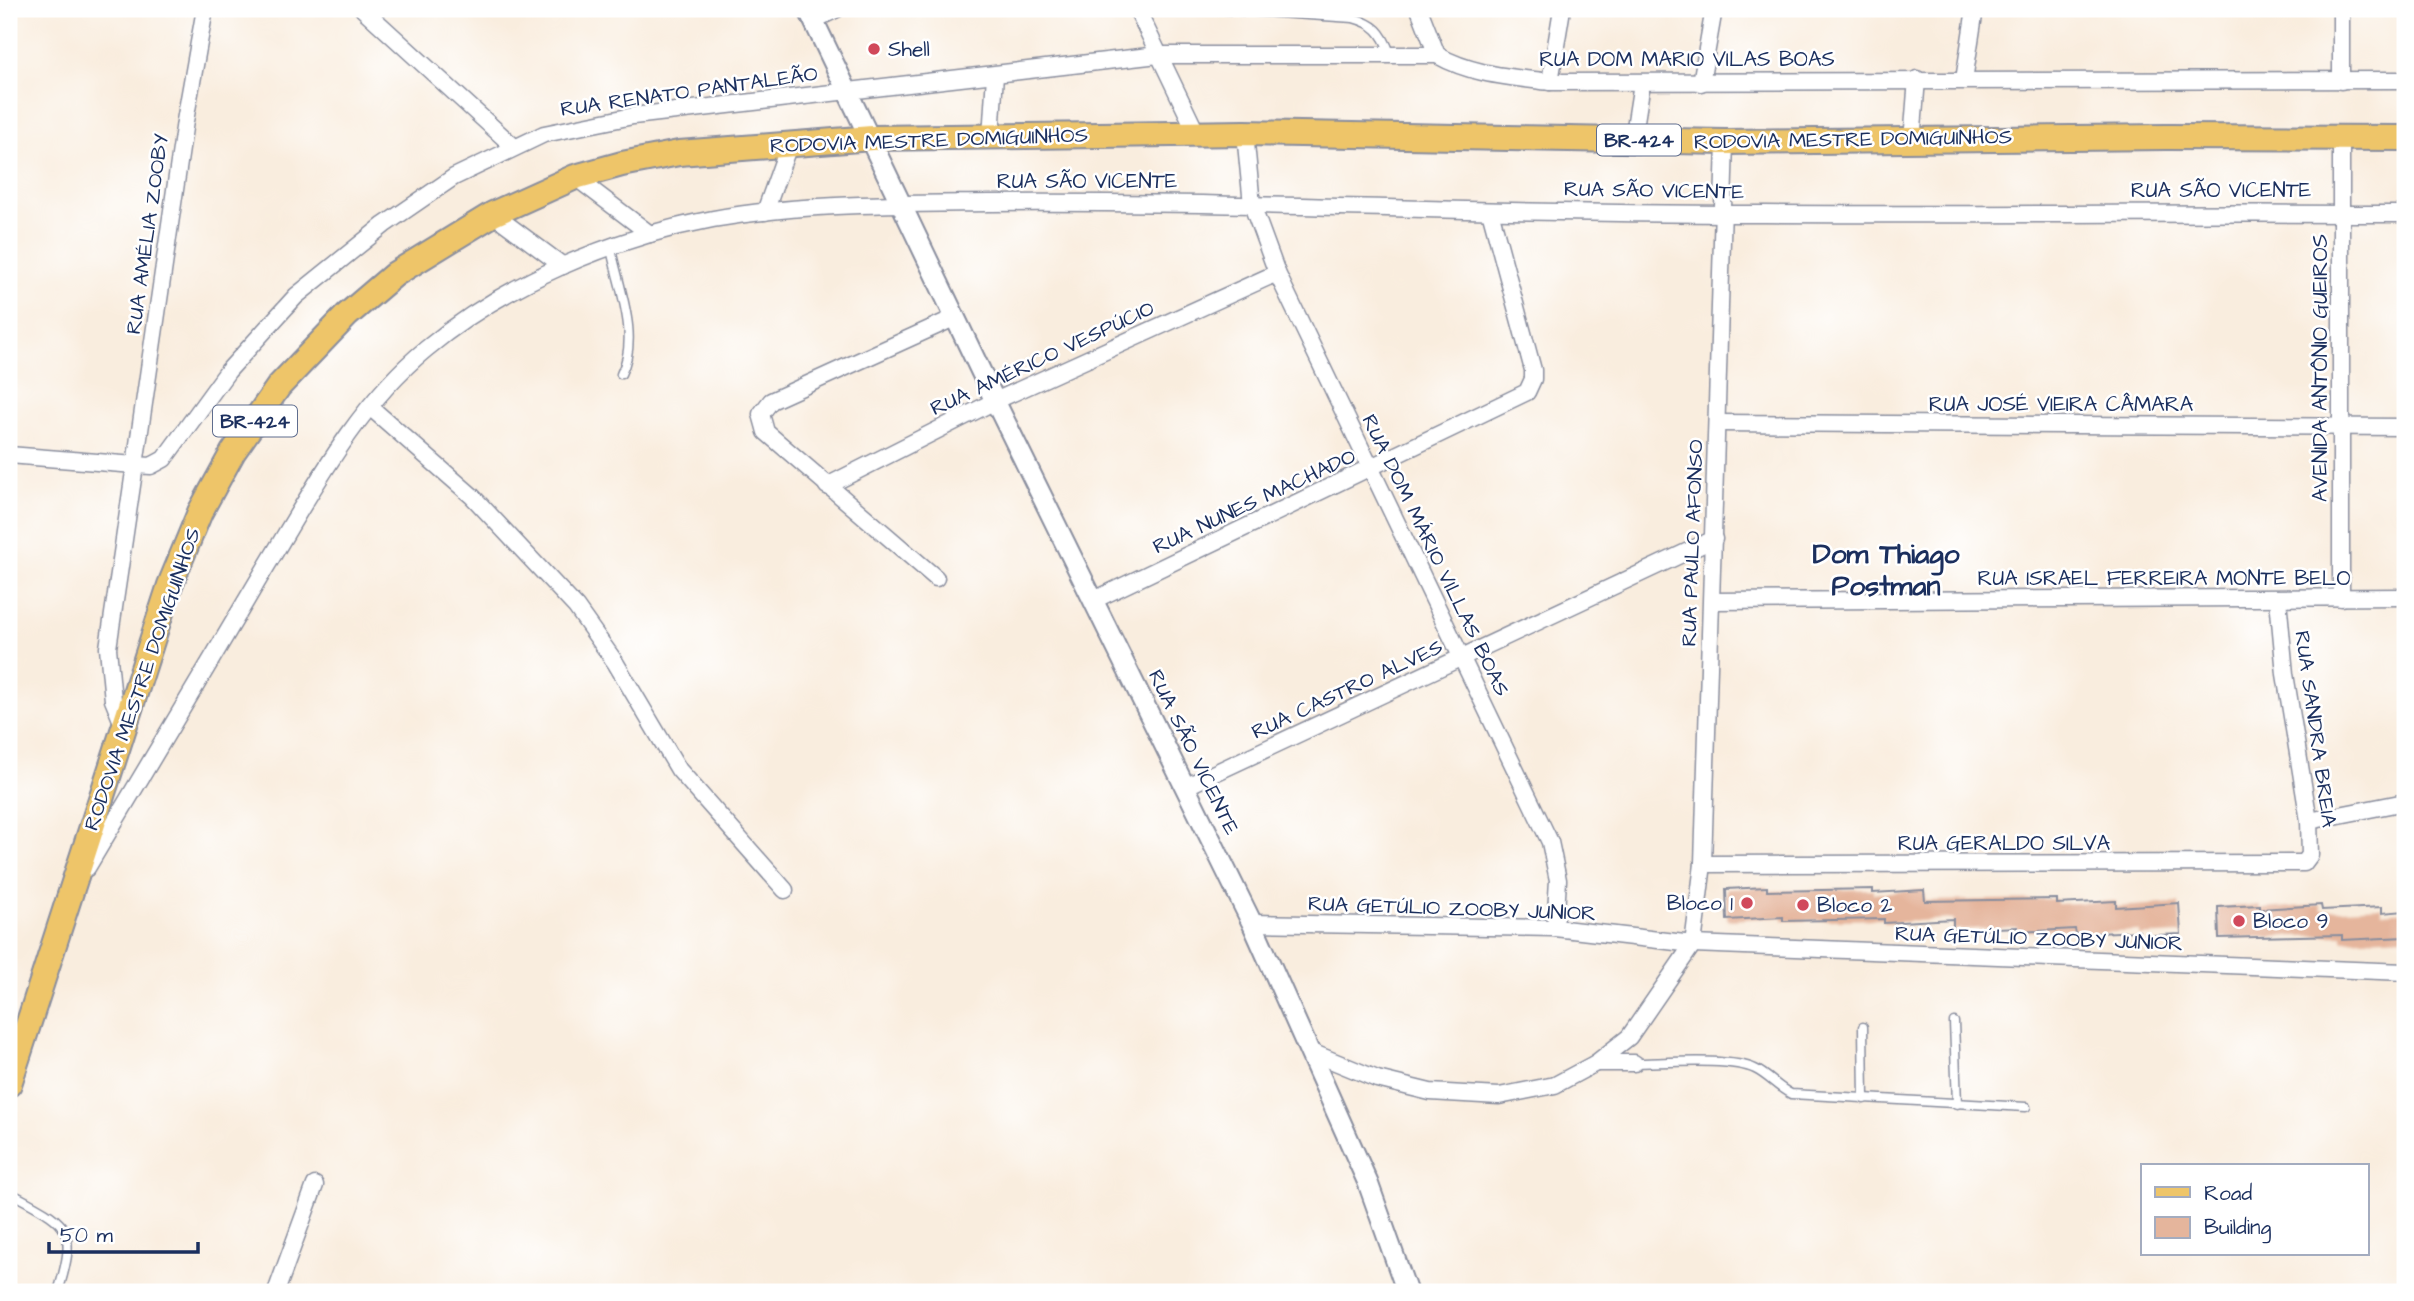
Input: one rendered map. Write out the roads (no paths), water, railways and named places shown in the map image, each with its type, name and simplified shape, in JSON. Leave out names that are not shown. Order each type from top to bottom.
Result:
[{"type":"main road","name":"RODOVIA MESTRE DOMIGUINHOS","points":[[9,1084],[170,585],[200,512],[233,452],[279,386],[347,315],[394,274],[493,214],[575,177],[678,153],[790,142],[872,138],[1245,133],[1725,142],[2153,137],[2405,138]]},
{"type":"street","name":"RUA AMÉLIA ZOOBY","points":[[135,465],[185,121],[205,9]]},
{"type":"street","points":[[363,9],[513,146]]},
{"type":"street","points":[[811,14],[837,9]]},
{"type":"street","points":[[1137,9],[1197,134]]},
{"type":"street","points":[[1419,9],[1437,55]]},
{"type":"street","points":[[1550,82],[1562,9]]},
{"type":"street","points":[[1701,83],[1714,9]]},
{"type":"street","points":[[1964,80],[1975,9]]},
{"type":"street","points":[[2341,9],[2341,81]]},
{"type":"street","name":"RUA SÃO VICENTE","points":[[811,14],[995,401],[1187,786],[1252,923],[1368,1183],[1407,1292]]},
{"type":"street","name":"RUA DOM MARIO VILAS BOAS","points":[[849,90],[1158,55],[1390,53],[1437,55],[1458,67],[1477,72],[1550,82],[1701,83],[1917,79],[2405,80]]},
{"type":"street","points":[[991,137],[995,75]]},
{"type":"street","points":[[1912,141],[1917,79]]},
{"type":"street","points":[[1633,140],[1642,83]]},
{"type":"street","name":"RUA RENATO PANTALEÃO","points":[[135,465],[151,466],[164,459],[228,371],[296,296],[384,225],[454,177],[513,146],[577,125],[849,90]]},
{"type":"street","name":"RUA DOM MÁRIO VILLAS BOAS","points":[[1245,133],[1252,205],[1277,273],[1550,842],[1558,880],[1555,928]]},
{"type":"street","name":"AVENIDA ANTÔNIO GUEIROS","points":[[2341,138],[2342,598]]},
{"type":"street","points":[[765,212],[790,142]]},
{"type":"street","name":"RUA PAULO AFONSO","points":[[1693,944],[1703,864],[1725,142]]},
{"type":"street","points":[[575,177],[650,234]]},
{"type":"street","points":[[70,895],[314,487],[387,384],[426,348],[501,298],[563,267],[650,234],[718,218],[765,212],[902,204]]},
{"type":"street","name":"RUA SÃO VICENTE","points":[[902,204],[1252,205],[1721,214],[2405,214]]},
{"type":"street","name":"RUA NUNES MACHADO","points":[[1094,600],[1527,392],[1531,386],[1533,370],[1490,211]]},
{"type":"street","points":[[493,214],[563,267]]},
{"type":"street","name":"RUA AMÉRICO VESPÚCIO","points":[[828,485],[995,401],[1277,273]]},
{"type":"street","points":[[936,578],[766,432],[761,421],[765,406],[956,317]]},
{"type":"street","points":[[370,407],[472,496],[576,607],[615,662],[679,770],[785,890]]},
{"type":"street","name":"RUA JOSÉ VIEIRA CÂMARA","points":[[1717,423],[2405,428]]},
{"type":"street","points":[[9,455],[135,465],[108,648],[113,700],[124,727]]},
{"type":"street","name":"RUA CASTRO ALVES","points":[[1187,786],[1714,539]]},
{"type":"street","name":"RUA ISRAEL FERREIRA MONTE BELO","points":[[1712,601],[2405,597]]},
{"type":"street","name":"RUA SANDRA BREIA","points":[[2278,599],[2285,674],[2309,821],[2310,855],[2304,863]]},
{"type":"street","points":[[2309,821],[2405,802]]},
{"type":"street","name":"RUA GERALDO SILVA","points":[[1703,864],[2304,863]]},
{"type":"street","name":"RUA GETÚLIO ZOOBY JUNIOR","points":[[1252,923],[1555,928],[1693,944],[2405,972]]},
{"type":"street","points":[[1311,1052],[1377,1079],[1430,1092],[1499,1096],[1555,1085],[1596,1063],[1629,1037],[1693,944]]},
{"type":"street","points":[[1596,1063],[1634,1063]]},
{"type":"street","points":[[277,1292],[315,1185]]},
{"type":"lane","points":[[1215,9],[1362,20],[1371,23],[1384,36],[1390,53]]},
{"type":"lane","points":[[611,249],[630,339],[630,357],[621,374]]},
{"type":"lane","points":[[1954,1022],[1957,1104]]},
{"type":"lane","points":[[1863,1027],[1864,1098]]},
{"type":"lane","points":[[1634,1063],[1740,1063],[1758,1070],[1773,1086],[1791,1094],[2026,1107]]},
{"type":"lane","points":[[9,1192],[52,1216],[66,1232],[69,1254],[58,1292]]},
{"type":"place","name":"Shell","points":[[874,49]]},
{"type":"place","name":"Bloco 1","points":[[1747,903]]},
{"type":"place","name":"Bloco 2","points":[[1803,905]]},
{"type":"place","name":"Bloco 9","points":[[2239,921]]},
{"type":"district","name":"Dom Thiago Postman","points":[[1886,569]]}]
